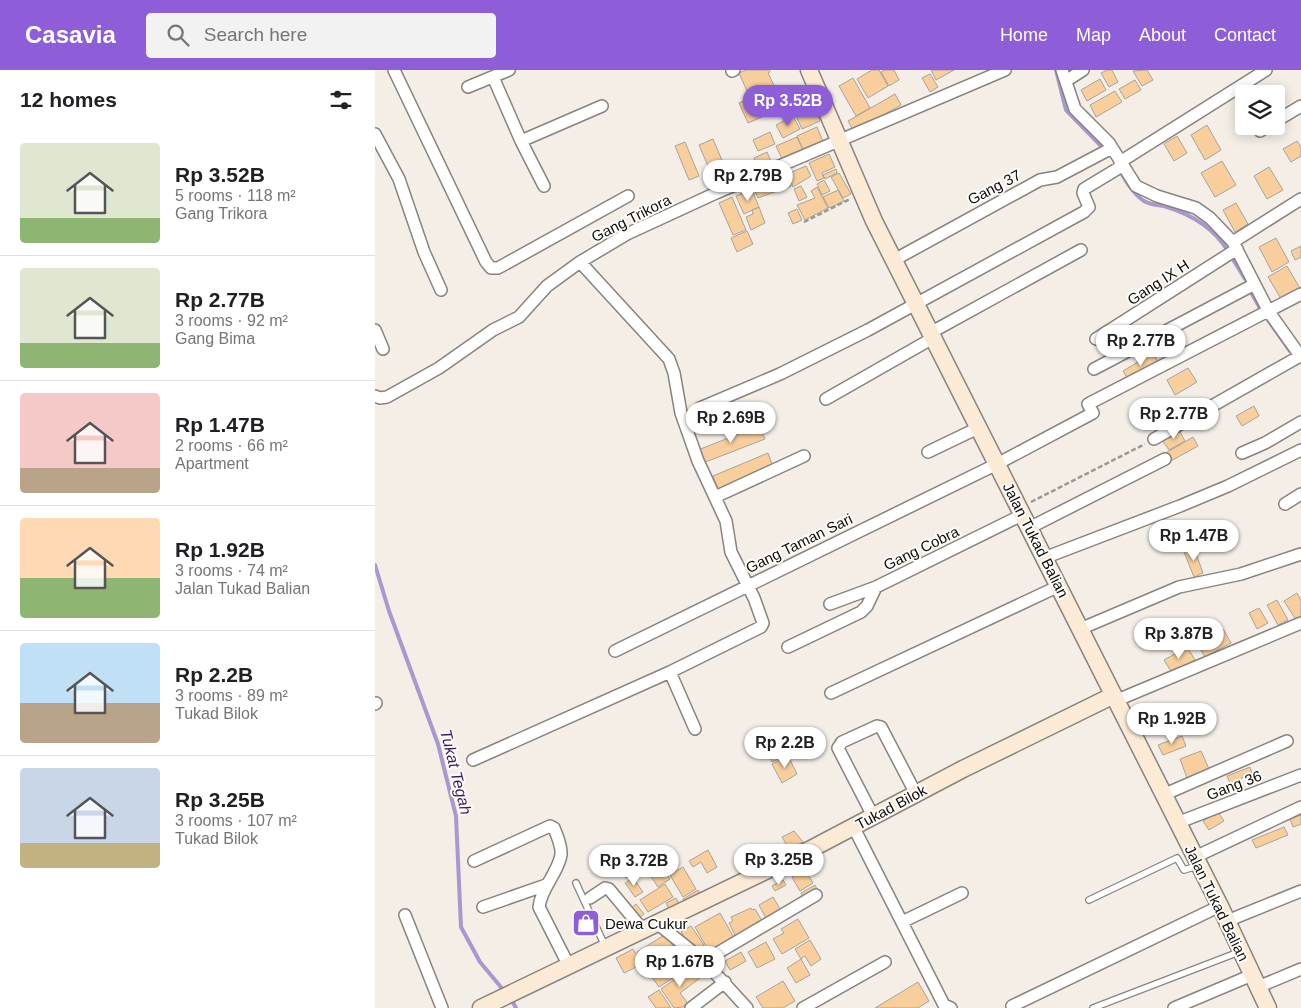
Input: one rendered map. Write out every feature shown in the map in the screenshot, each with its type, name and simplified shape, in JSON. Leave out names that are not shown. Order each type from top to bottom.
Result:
[{"type":"street","points":[[394,70],[486,262],[491,268],[498,268],[628,196]]},
{"type":"street","points":[[468,86],[509,70]]},
{"type":"street","name":"Gang Trikora","points":[[377,397],[387,398],[416,382],[487,334],[519,317],[547,286],[580,262],[627,234],[717,193],[1005,70]]},
{"type":"street","points":[[1083,70],[1064,76],[1075,109],[1111,148],[1142,190],[1196,208],[1210,218],[1235,246],[1253,285],[1269,312],[1301,356],[1154,439]]},
{"type":"street","points":[[700,408],[780,374],[916,306],[1087,211],[1089,204],[1083,193],[1084,189],[1266,70]]},
{"type":"street","name":"Jalan Tukad Balian","points":[[812,71],[861,194],[931,336],[980,427],[1113,698],[1197,861],[1255,981],[1264,1007]]},
{"type":"street","points":[[493,77],[521,142],[544,186]]},
{"type":"street","points":[[521,142],[602,106]]},
{"type":"street","points":[[1285,116],[1301,106]]},
{"type":"street","points":[[375,134],[399,179],[424,252],[441,290]]},
{"type":"street","name":"Gang 37","points":[[894,260],[1040,180],[1057,177],[1111,148]]},
{"type":"street","name":"Gang IX H","points":[[1096,339],[1235,246],[1301,199]]},
{"type":"street","points":[[826,399],[1081,250]]},
{"type":"street","points":[[473,760],[669,672],[761,627],[764,619],[731,552],[726,521],[698,461],[681,413],[674,374],[669,359],[580,262]]},
{"type":"street","points":[[1094,369],[1253,285]]},
{"type":"street","points":[[1269,312],[1301,294]]},
{"type":"street","name":"Gang Taman Sari","points":[[615,651],[997,464],[1093,413],[1088,404],[1269,312]]},
{"type":"street","points":[[375,330],[383,349]]},
{"type":"street","points":[[1242,453],[1265,443],[1301,422]]},
{"type":"street","points":[[928,452],[980,427]]},
{"type":"street","points":[[1044,558],[1228,486],[1301,450]]},
{"type":"street","points":[[715,497],[804,456]]},
{"type":"street","name":"Gang Cobra","points":[[830,604],[876,587],[1024,517],[1165,459]]},
{"type":"street","points":[[1285,504],[1301,494]]},
{"type":"street","points":[[1079,629],[1179,587],[1241,574],[1301,554]]},
{"type":"street","points":[[831,693],[1059,586]]},
{"type":"street","points":[[788,648],[861,612],[867,606],[876,587]]},
{"type":"street","points":[[1113,698],[1301,623]]},
{"type":"street","points":[[669,672],[695,729]]},
{"type":"street","name":"Tukad Bilok","points":[[481,1008],[508,998],[569,966],[1113,698]]},
{"type":"street","points":[[873,816],[838,748],[842,742],[877,726],[881,727],[916,794]]},
{"type":"street","points":[[1163,795],[1287,741]]},
{"type":"street","name":"Gang 36","points":[[1177,823],[1301,775]]},
{"type":"street","points":[[1197,861],[1301,807]]},
{"type":"street","points":[[474,861],[552,826],[559,842],[561,854],[539,904],[540,911],[569,966]]},
{"type":"street","points":[[853,826],[945,1007]]},
{"type":"street","points":[[483,907],[546,885]]},
{"type":"street","points":[[590,898],[605,888],[609,889],[651,927],[704,961],[747,1008]]},
{"type":"street","points":[[1012,1006],[1223,914],[1301,891]]},
{"type":"street","points":[[902,922],[962,893]]},
{"type":"street","points":[[704,961],[816,896]]},
{"type":"street","points":[[405,915],[442,1008]]},
{"type":"street","points":[[803,1008],[885,962]]},
{"type":"street","points":[[1174,1008],[1301,968]]},
{"type":"street","points":[[691,1008],[725,982]]},
{"type":"lane","points":[[1089,900],[1177,858],[1184,870],[1197,861]]},
{"type":"lane","points":[[576,883],[606,948]]},
{"type":"lane","points":[[1093,1008],[1241,951]]},
{"type":"path","points":[[804,222],[854,197]]},
{"type":"path","points":[[1024,517],[1154,439]]},
{"type":"building","points":[[746,70],[769,70],[770,72],[768,73],[778,94],[765,100],[771,113],[748,123],[739,103],[750,98],[739,73]]},
{"type":"building","points":[[872,70],[879,70],[888,86],[868,98],[857,79]]},
{"type":"building","points":[[884,70],[894,70],[899,80],[889,86],[881,72]]},
{"type":"building","points":[[931,70],[954,70],[936,80]]},
{"type":"building","points":[[1112,70],[1118,82],[1109,87],[1101,73]]},
{"type":"building","points":[[1147,70],[1153,80],[1142,86],[1133,71]]},
{"type":"building","points":[[930,74],[938,87],[930,92],[922,78]]},
{"type":"building","points":[[853,78],[870,108],[856,116],[839,86]]},
{"type":"building","points":[[1100,79],[1106,90],[1087,101],[1081,90]]},
{"type":"building","points":[[1135,80],[1141,90],[1125,99],[1119,89]]},
{"type":"building","points":[[1115,91],[1122,102],[1096,117],[1090,105]]},
{"type":"building","points":[[895,94],[901,105],[854,132],[848,121]]},
{"type":"building","points":[[814,108],[820,121],[802,129],[796,116]]},
{"type":"building","points":[[793,116],[800,129],[783,138],[776,125]]},
{"type":"building","points":[[1207,125],[1221,150],[1205,160],[1191,135]]},
{"type":"building","points":[[817,127],[824,144],[804,152],[797,136]]},
{"type":"building","points":[[770,132],[775,144],[758,151],[753,140]]},
{"type":"building","points":[[1177,136],[1187,153],[1174,161],[1164,144]]},
{"type":"building","points":[[797,137],[803,150],[782,159],[776,146]]},
{"type":"building","points":[[713,139],[724,165],[731,162],[735,173],[730,175],[732,180],[717,187],[699,145]]},
{"type":"building","points":[[1297,141],[1301,147],[1301,156],[1291,162],[1283,149]]},
{"type":"building","points":[[685,142],[699,176],[689,180],[675,146]]},
{"type":"building","points":[[767,152],[772,164],[759,170],[754,158]]},
{"type":"building","points":[[829,154],[835,167],[822,173],[824,178],[817,181],[809,163]]},
{"type":"building","points":[[1222,161],[1236,185],[1215,197],[1201,173]]},
{"type":"building","points":[[806,166],[811,176],[793,187],[787,174]]},
{"type":"building","points":[[1269,167],[1283,190],[1267,199],[1254,176]]},
{"type":"building","points":[[836,169],[837,173],[825,179],[823,175]]},
{"type":"building","points":[[839,173],[851,194],[843,198],[831,177]]},
{"type":"building","points":[[785,174],[791,186],[758,198],[754,189]]},
{"type":"building","points":[[824,180],[830,191],[822,195],[817,184]]},
{"type":"building","points":[[801,186],[807,197],[799,201],[794,189]]},
{"type":"building","points":[[817,187],[828,208],[805,220],[797,205],[815,198],[811,191]]},
{"type":"building","points":[[752,190],[759,207],[744,214],[736,196]]},
{"type":"building","points":[[838,190],[844,201],[829,208],[823,197]]},
{"type":"building","points":[[732,197],[746,230],[733,235],[719,203]]},
{"type":"building","points":[[1236,203],[1248,224],[1235,232],[1223,210]]},
{"type":"building","points":[[759,207],[765,223],[751,230],[746,217],[753,214],[752,210]]},
{"type":"building","points":[[797,209],[802,220],[793,224],[788,213]]},
{"type":"building","points":[[747,231],[753,244],[737,252],[731,238]]},
{"type":"building","points":[[1276,238],[1289,262],[1272,272],[1259,247]]},
{"type":"building","points":[[1301,246],[1301,257],[1295,260],[1291,251]]},
{"type":"building","points":[[1287,266],[1301,290],[1283,302],[1268,277]]},
{"type":"building","points":[[1153,353],[1159,364],[1129,381],[1123,371]]},
{"type":"building","points":[[1188,368],[1197,382],[1175,395],[1167,380]]},
{"type":"building","points":[[1254,406],[1259,416],[1242,426],[1236,416]]},
{"type":"building","points":[[759,426],[765,439],[703,463],[698,450]]},
{"type":"building","points":[[1179,430],[1185,441],[1169,450],[1162,440]]},
{"type":"building","points":[[1193,437],[1198,446],[1169,462],[1164,454]]},
{"type":"building","points":[[768,453],[773,467],[718,489],[713,476]]},
{"type":"building","points":[[1194,548],[1203,573],[1194,577],[1184,552]]},
{"type":"building","points":[[1297,593],[1301,601],[1301,617],[1296,620],[1284,601]]},
{"type":"building","points":[[1277,600],[1288,620],[1278,625],[1267,605]]},
{"type":"building","points":[[1259,608],[1268,623],[1257,629],[1249,613]]},
{"type":"building","points":[[1223,629],[1231,643],[1205,657],[1197,643]]},
{"type":"building","points":[[1187,647],[1195,660],[1172,673],[1164,660]]},
{"type":"building","points":[[775,734],[785,756],[772,762],[761,741]]},
{"type":"building","points":[[1182,736],[1186,746],[1163,755],[1158,745]]},
{"type":"building","points":[[1201,751],[1209,769],[1187,778],[1180,759]]},
{"type":"building","points":[[788,756],[797,774],[782,783],[772,764]]},
{"type":"building","points":[[1250,767],[1252,774],[1230,783],[1227,776]]},
{"type":"building","points":[[1218,812],[1224,821],[1209,830],[1203,821]]},
{"type":"building","points":[[1301,815],[1301,824],[1293,827],[1290,819]]},
{"type":"building","points":[[1284,827],[1288,835],[1256,848],[1252,840]]},
{"type":"building","points":[[794,831],[803,842],[789,849],[782,837]]},
{"type":"building","points":[[649,848],[670,879],[658,887],[644,866],[626,878],[620,868]]},
{"type":"building","points":[[708,850],[717,867],[707,873],[701,862],[693,867],[689,861]]},
{"type":"building","points":[[683,867],[696,889],[683,897],[670,875]]},
{"type":"building","points":[[805,870],[813,883],[800,891],[792,877]]},
{"type":"building","points":[[633,878],[643,892],[635,897],[625,883]]},
{"type":"building","points":[[783,880],[786,885],[775,891],[772,886]]},
{"type":"building","points":[[665,884],[673,897],[648,912],[640,900]]},
{"type":"building","points":[[815,885],[818,891],[804,899],[801,893]]},
{"type":"building","points":[[698,890],[701,895],[687,906],[683,899]]},
{"type":"building","points":[[773,897],[783,914],[768,922],[759,905]]},
{"type":"building","points":[[676,898],[679,903],[669,909],[666,903]]},
{"type":"building","points":[[636,904],[644,914],[638,919],[630,909]]},
{"type":"building","points":[[751,908],[752,910],[755,909],[764,924],[737,939],[729,923],[733,921],[731,917]]},
{"type":"building","points":[[720,913],[736,941],[711,955],[695,927]]},
{"type":"building","points":[[798,919],[809,938],[782,954],[773,939],[784,933],[781,929]]},
{"type":"building","points":[[691,926],[704,945],[694,951],[681,932]]},
{"type":"building","points":[[666,934],[674,948],[645,965],[637,952]]},
{"type":"building","points":[[810,940],[821,959],[811,966],[805,956],[801,959],[795,949]]},
{"type":"building","points":[[766,942],[775,959],[757,968],[748,952]]},
{"type":"building","points":[[633,949],[642,964],[624,973],[616,958]]},
{"type":"building","points":[[741,952],[746,961],[730,970],[725,961]]},
{"type":"building","points":[[668,958],[679,974],[659,987],[648,972]]},
{"type":"building","points":[[801,959],[810,975],[796,983],[787,968]]},
{"type":"building","points":[[692,967],[700,978],[680,993],[690,1006],[674,1008],[661,989]]},
{"type":"building","points":[[783,981],[795,1001],[783,1008],[763,1008],[756,997]]},
{"type":"building","points":[[918,982],[929,1001],[918,1008],[875,1008]]},
{"type":"building","points":[[659,990],[671,1008],[656,1008],[648,997]]},
{"type":"waterway","points":[[1056,70],[1066,110],[1104,149]]},
{"type":"waterway","points":[[1120,171],[1131,188],[1144,201],[1167,207],[1194,218],[1209,229],[1228,251]]},
{"type":"waterway","points":[[1231,256],[1245,279]]},
{"type":"waterway","points":[[1252,294],[1261,310]]},
{"type":"waterway","points":[[1266,317],[1290,351]]},
{"type":"waterway","name":"Tukat Tegah","points":[[375,565],[389,611],[438,744],[456,816],[461,927],[480,962],[505,992]]},
{"type":"waterway","name":"Tukat Tegah","points":[[511,999],[516,1008]]},
{"type":"place","name":"Dewa Cukur","points":[[586,923]]}]
